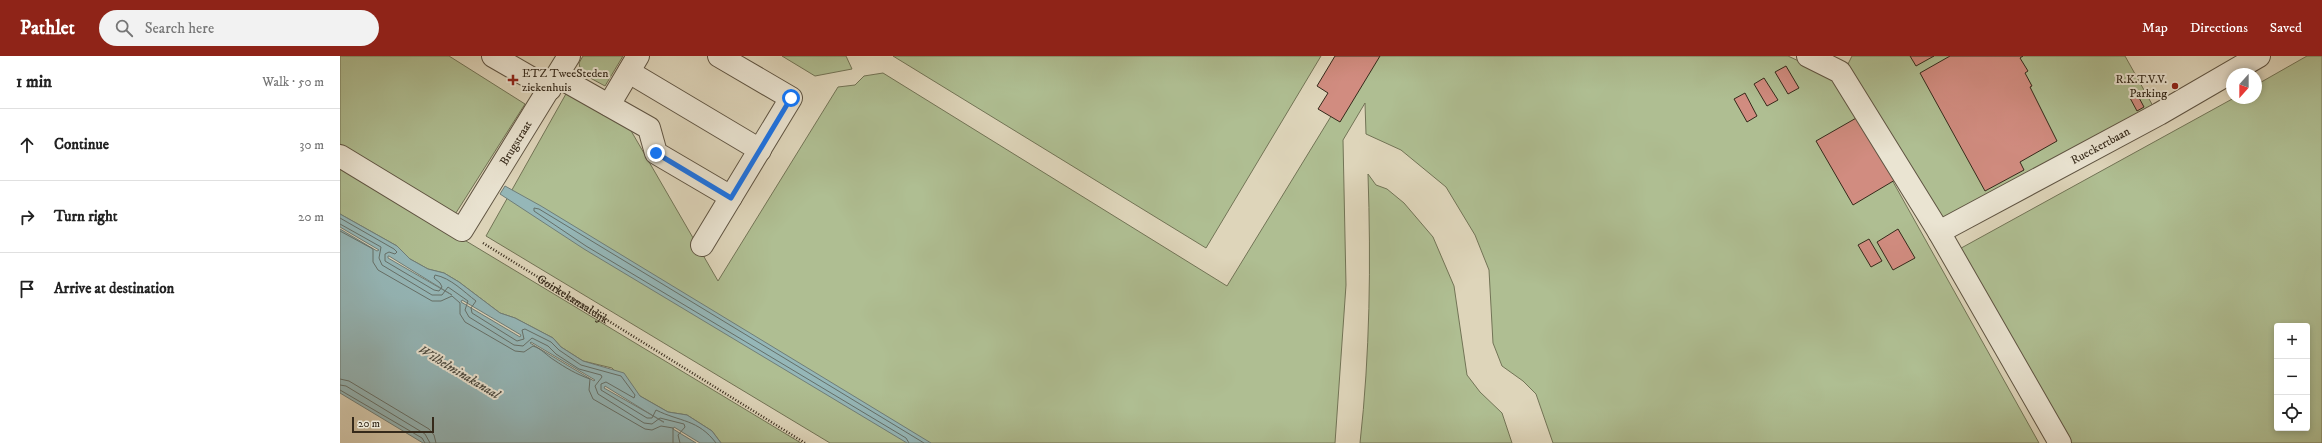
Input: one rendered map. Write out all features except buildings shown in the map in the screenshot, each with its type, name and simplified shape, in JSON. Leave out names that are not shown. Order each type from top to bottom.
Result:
[{"type":"street","points":[[493,56],[609,105],[649,128],[656,153],[731,198]]},
{"type":"street","name":"Brugstraat","points":[[462,230],[569,56]]},
{"type":"street","points":[[702,245],[791,98],[719,56]]},
{"type":"street","points":[[1808,56],[1840,72],[1939,232],[2060,443]]},
{"type":"street","name":"Rueckertbaan","points":[[1939,232],[2159,114],[2259,56]]},
{"type":"street","points":[[609,105],[634,64],[760,150]]},
{"type":"street","points":[[340,156],[462,230]]},
{"type":"path","name":"Goirkekanaaldijk","points":[[462,230],[805,443]]},
{"type":"green space","points":[[340,56],[449,56],[525,104],[454,216],[340,144]]},
{"type":"green space","points":[[583,56],[623,56],[605,86],[581,73],[579,63]]},
{"type":"green space","points":[[782,56],[846,56],[852,69],[815,76]]},
{"type":"green space","points":[[893,56],[1321,56],[1206,248]]},
{"type":"green space","points":[[1368,56],[1788,56],[1835,78],[2039,443],[1553,443],[1536,394],[1523,381],[1502,366],[1493,343],[1489,270],[1475,235],[1446,187],[1401,150],[1366,134],[1365,103],[1343,140],[1346,285],[1335,443],[830,443],[486,236],[567,92],[630,129],[718,281],[838,87],[855,85],[864,76],[883,73],[1227,286]]},
{"type":"green space","points":[[1852,56],[2125,56],[2158,115],[1941,232],[1848,64]]},
{"type":"green space","points":[[2307,56],[2322,56],[2322,443],[2063,443],[1954,252],[2226,102],[2226,104],[2262,104],[2262,82]]},
{"type":"green space","points":[[340,165],[801,443],[721,443],[712,431],[687,415],[668,412],[640,396],[612,368],[583,361],[561,347],[553,338],[515,318],[500,313],[459,282],[444,273],[428,269],[410,259],[397,246],[340,214]]},
{"type":"green space","points":[[1368,174],[1376,185],[1387,189],[1404,203],[1433,237],[1454,286],[1467,375],[1480,392],[1502,413],[1512,443],[1360,443],[1368,342]]},
{"type":"water","points":[[505,186],[541,206],[931,443],[907,443],[584,249],[500,194]]},
{"type":"water","name":"Wilhelminakanaal","points":[[340,214],[397,246],[410,259],[428,269],[444,273],[459,282],[500,313],[515,318],[553,338],[561,347],[583,361],[624,373],[640,396],[668,412],[687,415],[712,431],[721,443],[700,443],[674,427],[673,429],[696,443],[423,443],[340,393],[340,229],[377,251],[379,250],[340,227]],"holes":[[[389,256],[452,295],[388,258]],[[462,300],[521,335],[520,337],[461,302]],[[531,342],[595,380],[594,381],[530,343]],[[605,386],[653,415],[604,388]]]},
{"type":"place","name":"ETZ TweeSteden ziekenhuis","points":[[513,80]]},
{"type":"place","name":"R.K.T.V.V. Parking","points":[[2175,86]]},
{"type":"route","points":[[656,153],[731,198],[791,98]]}]
